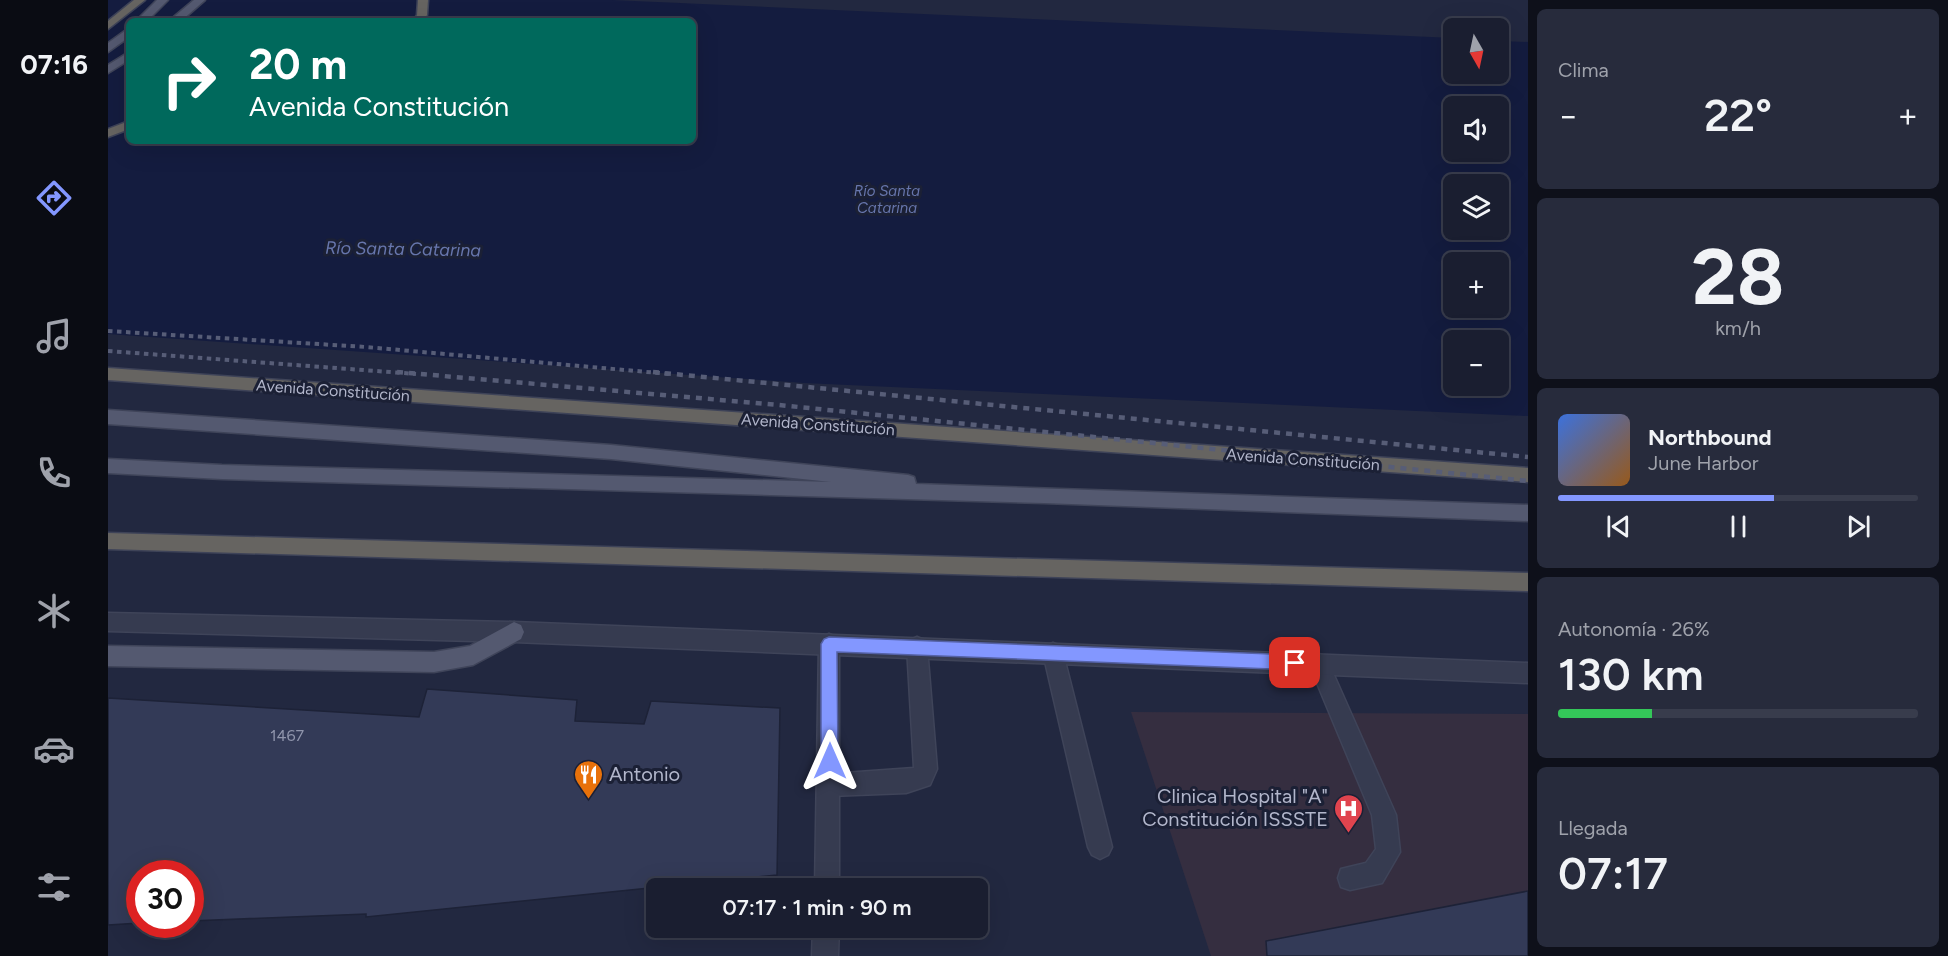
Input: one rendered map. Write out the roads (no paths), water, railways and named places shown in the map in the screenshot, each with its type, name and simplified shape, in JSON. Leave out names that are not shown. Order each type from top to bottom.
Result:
[{"type":"highway","points":[[108,26],[140,0]]},
{"type":"highway","points":[[420,18],[423,0]]},
{"type":"highway","points":[[108,133],[126,126]]},
{"type":"highway","name":"Avenida Constitución","points":[[108,374],[1528,474]]},
{"type":"highway","points":[[108,541],[1528,582]]},
{"type":"main road","points":[[144,18],[163,0]]},
{"type":"main road","points":[[178,18],[200,0]]},
{"type":"main road","points":[[108,49],[126,34]]},
{"type":"main road","points":[[108,70],[126,56]]},
{"type":"main road","points":[[108,417],[611,452],[1044,495]]},
{"type":"main road","points":[[108,466],[796,490],[1044,495],[1528,513]]},
{"type":"main road","points":[[108,656],[434,662],[473,655],[514,632]]},
{"type":"street","points":[[108,622],[514,632],[1528,673]]},
{"type":"street","points":[[827,878],[830,785],[829,644]]},
{"type":"street","points":[[830,785],[906,782],[922,777],[926,769],[917,647]]},
{"type":"street","points":[[1053,653],[1100,847]]},
{"type":"street","points":[[1319,664],[1384,815],[1388,852],[1373,874],[1350,878]]},
{"type":"street","points":[[825,956],[826,938]]},
{"type":"water","name":"Río Santa Catarina","points":[[108,0],[612,0],[1443,38],[1443,84],[1509,84],[1509,41],[1528,42],[1528,416],[804,383],[108,334]]},
{"type":"railway","points":[[108,331],[366,347],[670,374]]},
{"type":"railway","points":[[108,351],[416,374]]},
{"type":"railway","points":[[397,372],[779,405],[1528,481]]},
{"type":"railway","points":[[653,372],[1528,457]]},
{"type":"place","name":"Antonio","points":[[588,800]]},
{"type":"place","name":"Clinica Hospital \"A\" Constitución ISSSTE","points":[[1349,834]]}]
